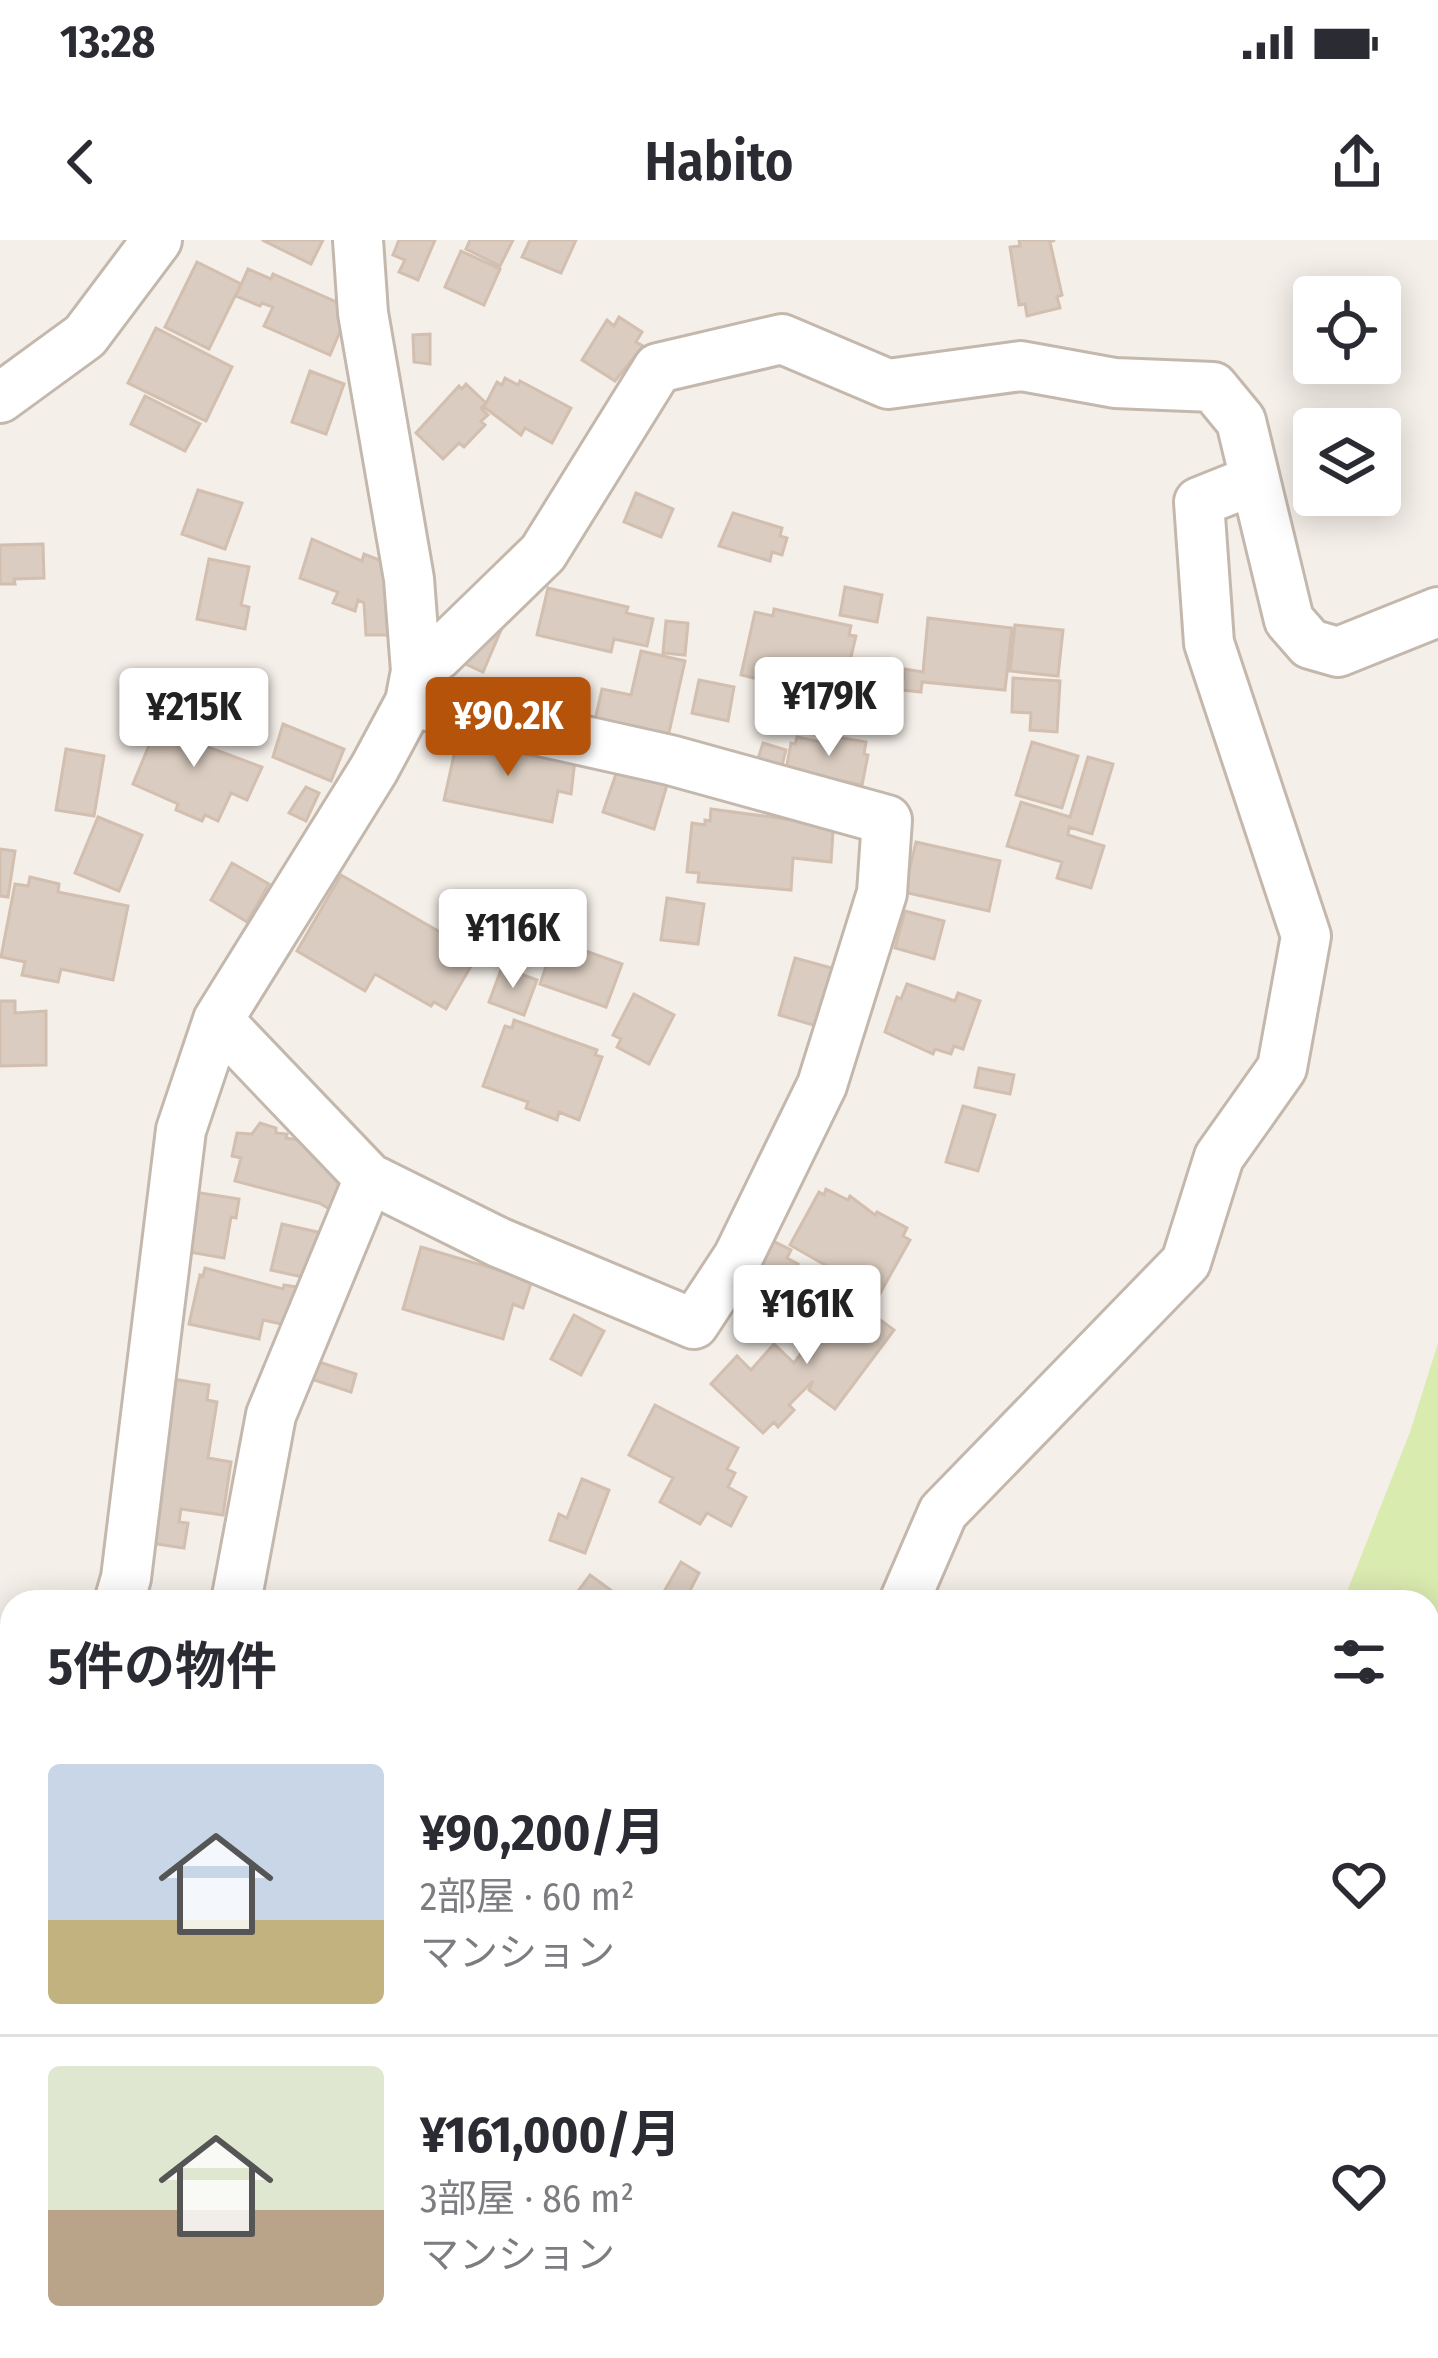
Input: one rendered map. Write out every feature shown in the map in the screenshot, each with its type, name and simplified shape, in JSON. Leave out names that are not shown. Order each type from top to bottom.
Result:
[{"type":"street","points":[[0,398],[85,336],[157,240]]},
{"type":"street","points":[[358,240],[363,314],[409,579],[413,686]]},
{"type":"street","points":[[122,1590],[181,1130],[218,1019],[374,769],[413,686],[438,655],[543,554],[658,368],[782,340],[889,384],[1022,366],[1115,383],[1213,387],[1241,421],[1289,620],[1310,644],[1338,652],[1438,612]]},
{"type":"street","points":[[909,1590],[944,1512],[1186,1262],[1219,1157],[1282,1068],[1306,936],[1209,643],[1199,502],[1254,480]]},
{"type":"street","points":[[218,1019],[369,1178],[498,1242],[694,1324],[738,1257],[822,1085],[882,893],[887,820],[413,686]]},
{"type":"street","points":[[238,1590],[272,1415],[369,1178]]},
{"type":"green space","points":[[1438,1343],[1438,1590],[1348,1590],[1410,1432]]},
{"type":"building","points":[[262,240],[323,240],[311,264]]},
{"type":"building","points":[[399,240],[435,240],[418,280],[399,272],[405,260],[393,255]]},
{"type":"building","points":[[470,240],[513,240],[500,266],[466,249]]},
{"type":"building","points":[[530,240],[576,240],[561,273],[522,257]]},
{"type":"building","points":[[1019,240],[1055,240],[1050,242],[1062,295],[1057,297],[1060,308],[1027,316],[1025,304],[1019,305],[1010,247],[1020,246]]},
{"type":"building","points":[[461,251],[500,269],[484,305],[445,287]]},
{"type":"building","points":[[197,262],[241,284],[209,349],[165,327]]},
{"type":"building","points":[[248,269],[271,279],[273,274],[350,308],[330,355],[264,326],[273,307],[236,296]]},
{"type":"building","points":[[619,317],[642,332],[636,342],[643,346],[615,381],[582,360],[607,320],[614,326]]},
{"type":"building","points":[[156,328],[232,367],[206,421],[128,383]]},
{"type":"building","points":[[430,334],[430,364],[414,362],[413,335]]},
{"type":"building","points":[[310,371],[344,384],[326,434],[292,422]]},
{"type":"building","points":[[505,378],[571,408],[552,443],[525,428],[521,435],[484,407],[497,382],[502,385]]},
{"type":"building","points":[[466,384],[486,403],[481,408],[488,415],[481,421],[485,425],[464,447],[459,443],[443,459],[416,433]]},
{"type":"building","points":[[145,396],[200,424],[185,451],[131,424]]},
{"type":"building","points":[[198,490],[242,503],[225,549],[182,534]]},
{"type":"building","points":[[636,493],[673,509],[661,537],[624,522]]},
{"type":"building","points":[[733,513],[782,528],[780,536],[787,538],[782,555],[772,552],[770,561],[719,546]]},
{"type":"building","points":[[312,539],[362,561],[364,554],[387,563],[400,635],[366,635],[364,603],[358,600],[355,611],[333,603],[338,592],[300,578]]},
{"type":"building","points":[[43,544],[44,578],[0,584],[0,545]]},
{"type":"building","points":[[209,559],[249,567],[241,605],[249,607],[245,629],[197,619]]},
{"type":"building","points":[[845,587],[882,595],[877,622],[840,615]]},
{"type":"building","points":[[548,588],[628,607],[626,613],[653,619],[647,646],[614,639],[611,652],[537,635]]},
{"type":"building","points":[[774,609],[851,626],[849,635],[856,636],[841,698],[819,694],[817,702],[786,695],[788,686],[741,675],[755,612],[773,616]]},
{"type":"building","points":[[928,618],[1012,628],[1005,690],[922,682],[921,692],[902,690],[904,669],[923,672]]},
{"type":"building","points":[[481,621],[501,630],[483,672],[463,663]]},
{"type":"building","points":[[666,621],[688,623],[685,655],[663,653]]},
{"type":"building","points":[[1015,625],[1063,630],[1058,676],[1010,671]]},
{"type":"building","points":[[641,651],[685,661],[668,737],[595,720],[602,689],[631,695]]},
{"type":"building","points":[[1013,678],[1060,681],[1057,732],[1030,730],[1031,713],[1012,712]]},
{"type":"building","points":[[699,680],[734,687],[728,721],[692,713]]},
{"type":"building","points":[[848,709],[866,710],[865,729],[847,728]]},
{"type":"building","points":[[172,711],[216,730],[208,747],[262,767],[247,800],[231,793],[218,821],[205,815],[202,821],[176,810],[178,804],[133,784],[155,731],[162,733]]},
{"type":"building","points":[[283,724],[344,749],[331,781],[273,757]]},
{"type":"building","points":[[458,737],[575,760],[571,794],[558,791],[552,822],[444,800]]},
{"type":"building","points":[[797,737],[834,745],[836,737],[866,742],[862,785],[786,770],[791,743]]},
{"type":"building","points":[[1032,742],[1078,756],[1062,808],[1016,795]]},
{"type":"building","points":[[763,743],[786,750],[781,769],[757,762]]},
{"type":"building","points":[[66,749],[104,756],[94,816],[56,810]]},
{"type":"building","points":[[1088,757],[1113,764],[1092,834],[1069,827],[1068,835],[1104,846],[1091,888],[1057,878],[1062,862],[1007,846],[1021,802],[1070,817]]},
{"type":"building","points":[[618,768],[667,785],[654,829],[603,812]]},
{"type":"building","points":[[306,787],[319,793],[306,821],[289,813]]},
{"type":"building","points":[[711,809],[830,825],[831,862],[793,858],[791,890],[698,882],[699,873],[687,872],[692,823],[705,825]]},
{"type":"building","points":[[98,817],[142,835],[119,891],[75,873]]},
{"type":"building","points":[[916,842],[1000,861],[989,911],[904,892]]},
{"type":"building","points":[[0,849],[15,851],[8,897],[0,896]]},
{"type":"building","points":[[232,863],[269,884],[247,922],[211,900]]},
{"type":"building","points":[[341,875],[478,954],[446,1009],[434,1002],[431,1006],[375,974],[365,991],[297,951]]},
{"type":"building","points":[[30,877],[59,884],[58,892],[128,906],[113,980],[61,969],[58,982],[22,975],[25,962],[1,957],[15,884],[28,886]]},
{"type":"building","points":[[667,898],[704,904],[698,944],[661,940]]},
{"type":"building","points":[[905,911],[944,921],[934,959],[895,948]]},
{"type":"building","points":[[555,940],[622,964],[606,1007],[540,984]]},
{"type":"building","points":[[795,958],[839,970],[823,1028],[779,1015]]},
{"type":"building","points":[[502,967],[537,980],[524,1015],[489,1002]]},
{"type":"building","points":[[907,984],[955,1001],[958,993],[980,1001],[963,1049],[954,1046],[951,1054],[935,1049],[933,1054],[885,1032],[897,997],[901,999]]},
{"type":"building","points":[[634,994],[674,1015],[649,1064],[617,1047],[621,1039],[613,1035]]},
{"type":"building","points":[[0,1001],[15,1001],[15,1013],[46,1011],[46,1065],[0,1066]]},
{"type":"building","points":[[514,1020],[597,1050],[595,1055],[602,1057],[579,1120],[559,1112],[557,1120],[526,1108],[528,1102],[483,1086],[505,1026],[512,1028]]},
{"type":"building","points":[[979,1068],[1014,1075],[1010,1094],[975,1087]]},
{"type":"building","points":[[963,1106],[995,1115],[978,1171],[946,1162]]},
{"type":"building","points":[[260,1123],[287,1134],[286,1138],[306,1141],[348,1184],[333,1211],[235,1181],[241,1158],[232,1156],[237,1133],[252,1134]]},
{"type":"building","points":[[826,1189],[848,1200],[850,1196],[875,1215],[907,1228],[903,1236],[910,1240],[879,1295],[865,1289],[861,1297],[829,1279],[834,1270],[790,1245],[819,1192],[824,1195]]},
{"type":"building","points":[[194,1192],[239,1199],[224,1258],[184,1251]]},
{"type":"building","points":[[282,1224],[326,1234],[316,1280],[271,1270]]},
{"type":"building","points":[[771,1240],[791,1250],[787,1258],[798,1264],[777,1302],[742,1282]]},
{"type":"building","points":[[421,1247],[532,1280],[523,1308],[513,1304],[503,1339],[403,1309]]},
{"type":"building","points":[[205,1268],[283,1289],[284,1285],[297,1287],[296,1292],[302,1293],[295,1327],[263,1320],[259,1339],[189,1324]]},
{"type":"building","points":[[845,1294],[894,1330],[835,1409],[809,1390],[813,1381],[789,1405],[794,1410],[778,1427],[774,1422],[763,1433],[711,1384],[737,1356],[751,1370],[774,1344],[794,1363]]},
{"type":"building","points":[[574,1315],[604,1331],[581,1375],[551,1359]]},
{"type":"building","points":[[313,1360],[356,1374],[351,1392],[308,1378]]},
{"type":"building","points":[[173,1379],[209,1385],[207,1400],[217,1402],[208,1458],[231,1462],[223,1515],[181,1509],[179,1522],[188,1523],[184,1548],[150,1543]]},
{"type":"building","points":[[655,1405],[738,1448],[727,1469],[735,1473],[728,1487],[746,1497],[731,1526],[707,1513],[700,1524],[660,1502],[673,1478],[629,1455]]},
{"type":"building","points":[[582,1479],[609,1490],[585,1553],[550,1540],[559,1514],[567,1518]]},
{"type":"building","points":[[681,1562],[699,1573],[690,1590],[665,1590]]},
{"type":"building","points":[[590,1575],[611,1590],[579,1590]]}]
